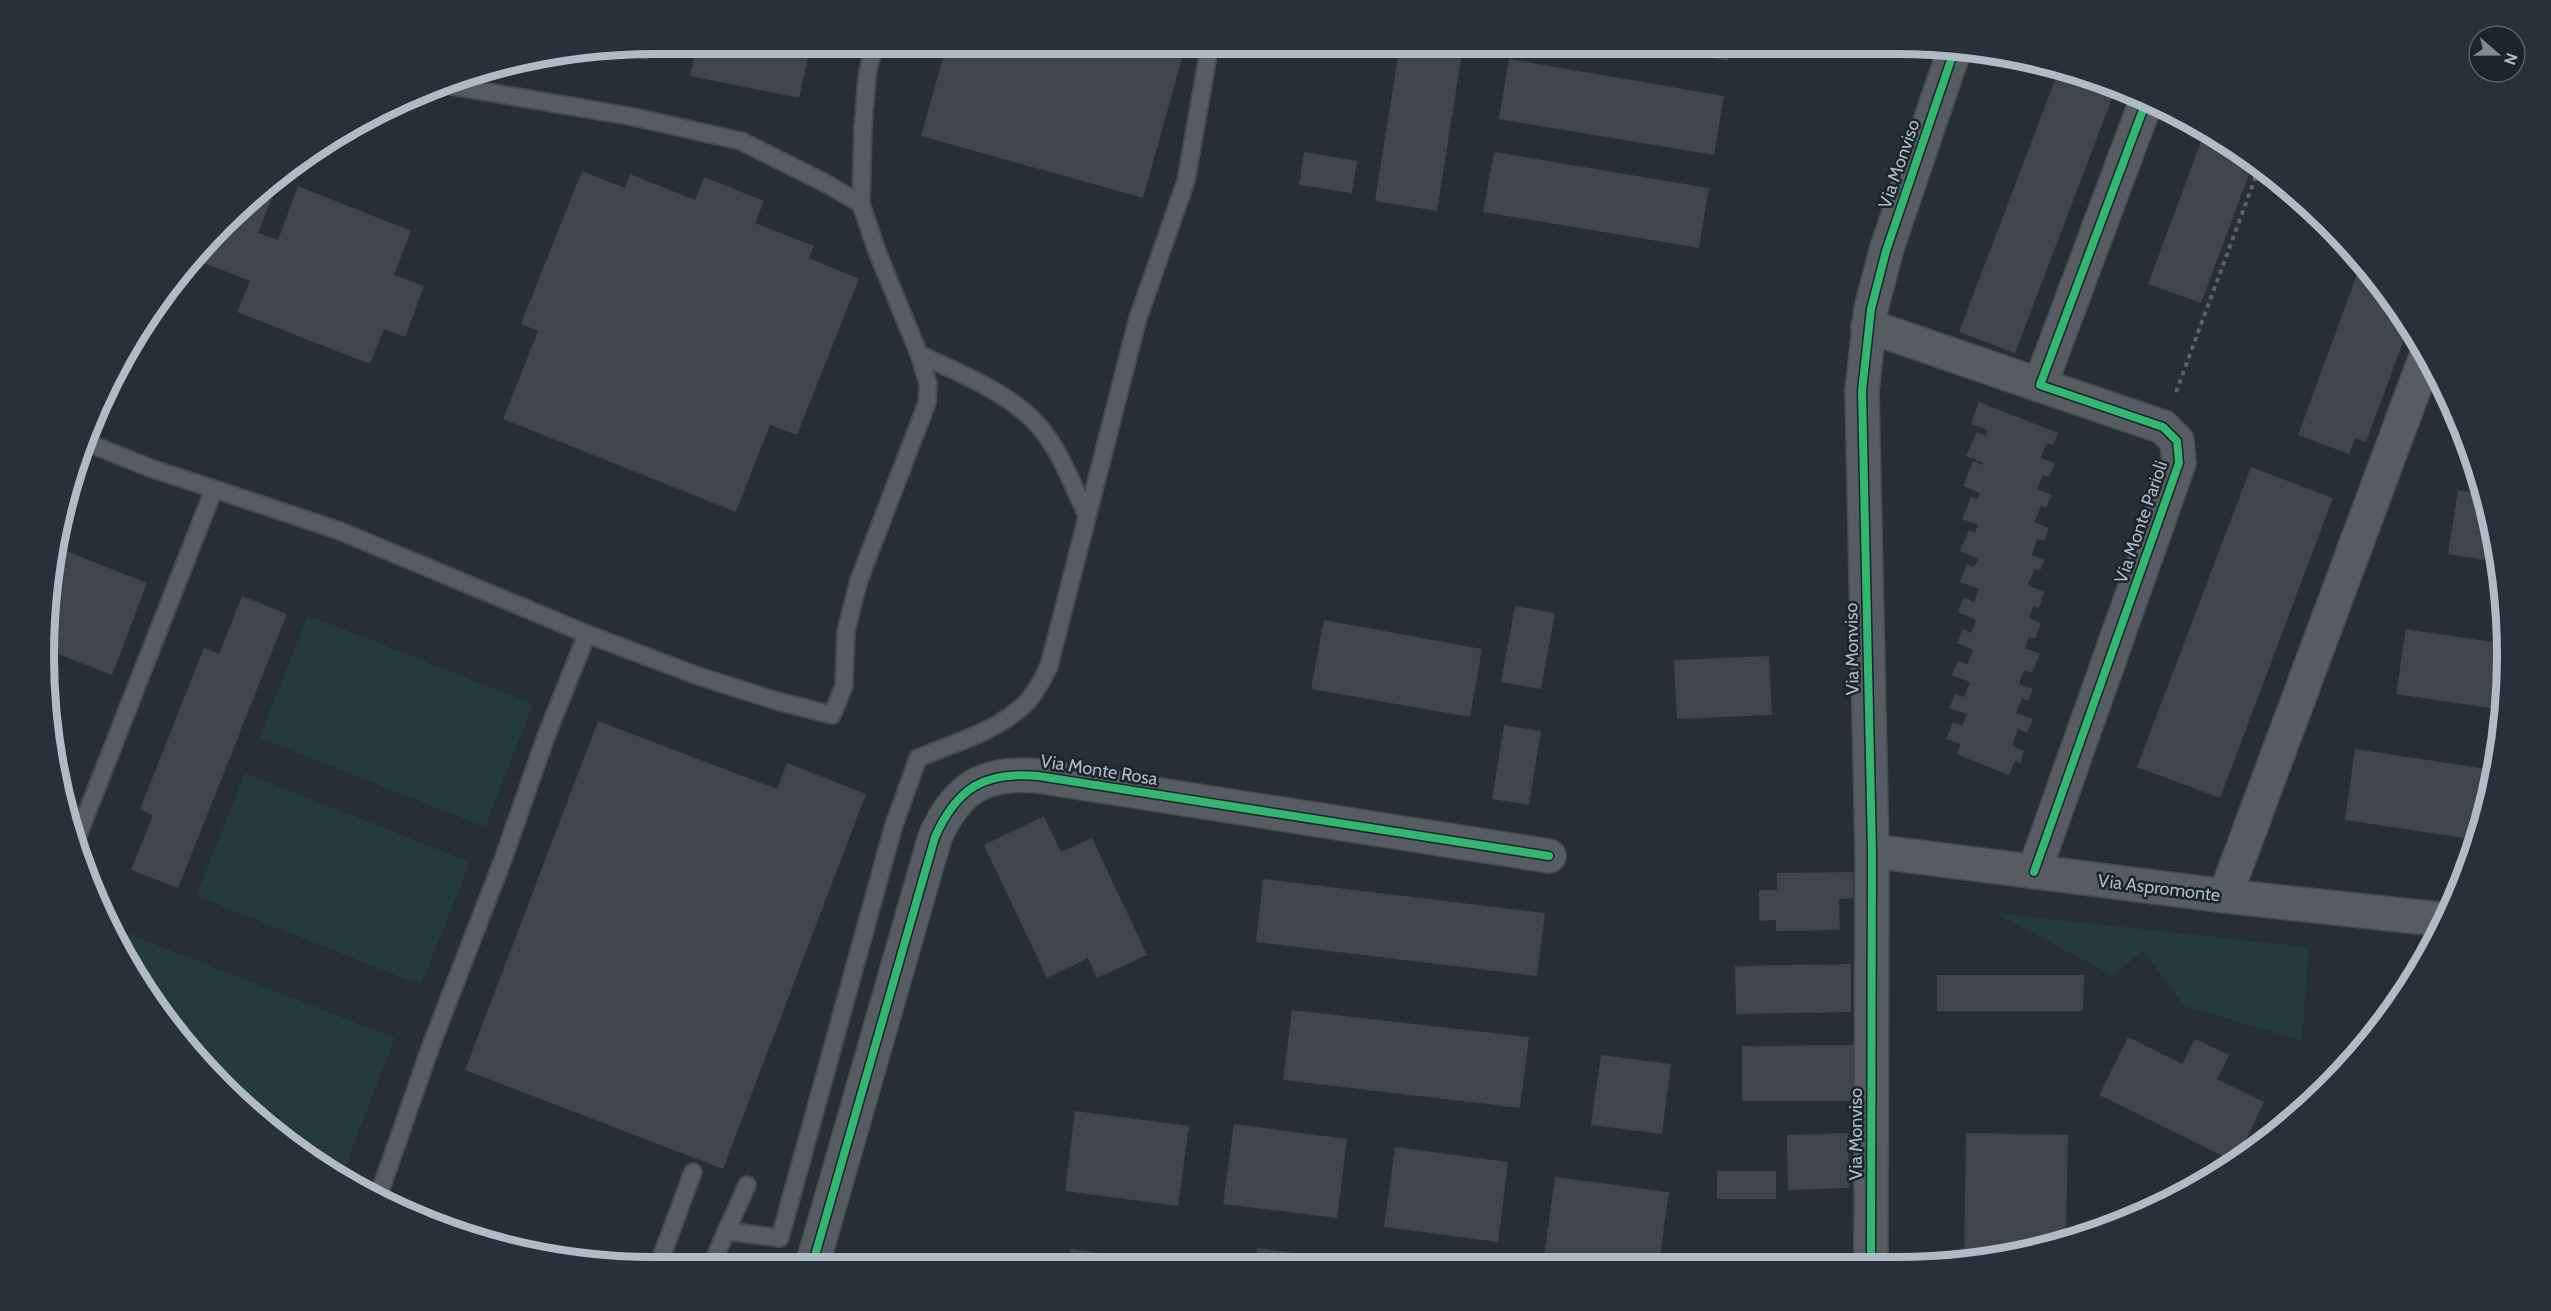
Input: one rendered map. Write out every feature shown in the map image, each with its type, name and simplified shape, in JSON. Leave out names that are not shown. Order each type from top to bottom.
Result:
[{"type":"street","name":"Via Monviso","points":[[1871,1257],[1872,851],[1862,401],[1871,309],[1892,230],[1952,57]]},
{"type":"street","points":[[2040,385],[2144,108]]},
{"type":"street","points":[[1868,326],[2163,427]]},
{"type":"street","points":[[2225,896],[2422,366]]},
{"type":"street","name":"Via Monte Parioli","points":[[2034,872],[2179,463],[2177,441],[2163,427]]},
{"type":"street","name":"Via Monte Rosa","points":[[815,1257],[935,837],[944,816],[964,791],[974,785],[1002,776],[1038,776],[1549,856]]},
{"type":"street","name":"Via Aspromonte","points":[[1872,851],[2225,896],[2436,919]]},
{"type":"lane","points":[[92,445],[150,468],[340,531],[698,676],[777,701],[832,715],[844,686],[846,631],[860,580],[927,403],[928,383],[919,354],[878,254],[861,204],[862,127],[871,54]]},
{"type":"lane","points":[[726,1230],[780,1238],[893,828],[918,758],[986,729],[1014,713],[1039,687],[1055,648],[1138,318],[1186,181],[1208,54]]},
{"type":"lane","points":[[459,87],[629,116],[741,141],[827,183],[861,204]]},
{"type":"lane","points":[[919,354],[982,384],[1014,404],[1039,426],[1059,459],[1087,515]]},
{"type":"lane","points":[[80,830],[214,489]]},
{"type":"lane","points":[[380,1190],[432,1043],[504,857],[545,739],[588,633]]},
{"type":"lane","points":[[661,1257],[693,1172]]},
{"type":"lane","points":[[715,1257],[747,1185]]},
{"type":"path","points":[[2163,427],[2257,174]]},
{"type":"green space","points":[[308,615],[533,704],[485,827],[259,738]]},
{"type":"green space","points":[[245,773],[470,862],[421,985],[196,896]]},
{"type":"green space","points":[[1995,913],[2309,947],[2302,1041],[2184,1006],[2143,951],[2113,976]]},
{"type":"green space","points":[[121,931],[395,1038],[344,1169],[289,1133],[230,1081],[178,1022],[155,990]]},
{"type":"building","points":[[649,54],[648,60],[621,55]]},
{"type":"building","points":[[695,54],[809,54],[799,98],[690,76]]},
{"type":"building","points":[[944,54],[1183,54],[1143,198],[921,136]]},
{"type":"building","points":[[1398,54],[1462,54],[1437,211],[1375,201]]},
{"type":"building","points":[[1691,54],[1729,54],[1728,61]]},
{"type":"building","points":[[1509,59],[1724,96],[1714,155],[1499,119]]},
{"type":"building","points":[[2057,76],[2113,95],[2015,353],[1959,332]]},
{"type":"building","points":[[2202,139],[2251,170],[2201,303],[2148,284]]},
{"type":"building","points":[[1304,152],[1357,161],[1352,193],[1299,185]]},
{"type":"building","points":[[1494,152],[1709,188],[1699,248],[1483,212]]},
{"type":"building","points":[[582,171],[625,188],[630,174],[695,200],[704,177],[764,201],[755,223],[814,246],[809,258],[859,279],[797,435],[770,425],[736,512],[503,419],[538,331],[521,324]]},
{"type":"building","points":[[298,186],[411,231],[394,275],[424,286],[405,337],[384,329],[370,364],[237,312],[250,281],[201,262],[230,230],[275,190],[258,233],[278,240]]},
{"type":"building","points":[[2358,271],[2405,336],[2366,442],[2355,438],[2349,454],[2298,435]]},
{"type":"building","points":[[1979,402],[2058,433],[2053,445],[2046,443],[2041,458],[2055,463],[2049,477],[2043,475],[2037,489],[2052,495],[2046,508],[2041,506],[2034,522],[2049,528],[2044,541],[2037,539],[2032,555],[2044,560],[2040,571],[2035,569],[2028,585],[2044,592],[2039,608],[2033,606],[2029,618],[2041,623],[2035,639],[2029,637],[2025,648],[2040,654],[2032,673],[2024,670],[2019,684],[2033,689],[2028,701],[2022,698],[2016,713],[2033,719],[2027,733],[2018,729],[2012,746],[2024,751],[2020,763],[2015,761],[2009,775],[1956,754],[1961,744],[1946,739],[1953,722],[1962,726],[1967,714],[1949,708],[1955,694],[1964,697],[1970,682],[1952,675],[1958,661],[1968,664],[1973,650],[1957,643],[1963,629],[1971,633],[1976,620],[1958,612],[1964,597],[1974,602],[1979,589],[1960,582],[1967,564],[1974,567],[1978,559],[1960,551],[1969,530],[1975,533],[1978,525],[1962,519],[1971,497],[1978,499],[1980,493],[1963,486],[1973,461],[1983,465],[1966,456],[1977,432],[1986,436],[1988,430],[1971,424]]},
{"type":"building","points":[[2251,467],[2333,498],[2220,798],[2137,767]]},
{"type":"building","points":[[2458,490],[2475,493],[2489,560],[2448,554]]},
{"type":"building","points":[[64,550],[147,583],[112,675],[54,653],[55,616]]},
{"type":"building","points":[[242,596],[287,614],[178,888],[131,870],[153,815],[140,809],[204,648],[219,654]]},
{"type":"building","points":[[1515,606],[1555,613],[1541,689],[1501,682]]},
{"type":"building","points":[[1324,620],[1482,649],[1470,717],[1311,689]]},
{"type":"building","points":[[2406,629],[2497,643],[2495,709],[2396,694]]},
{"type":"building","points":[[1769,656],[1772,715],[1677,719],[1674,660]]},
{"type":"building","points":[[598,721],[777,789],[787,763],[866,794],[723,1169],[465,1070]]},
{"type":"building","points":[[1504,725],[1541,731],[1529,805],[1492,799]]},
{"type":"building","points":[[2355,749],[2486,769],[2468,839],[2345,820]]},
{"type":"building","points":[[1044,816],[1061,852],[1092,838],[1147,955],[1097,978],[1088,958],[1047,978],[984,845]]},
{"type":"building","points":[[1853,872],[1853,898],[1839,899],[1840,930],[1776,931],[1776,920],[1759,921],[1759,890],[1777,890],[1777,873]]},
{"type":"building","points":[[1263,879],[1545,913],[1537,976],[1256,942]]},
{"type":"building","points":[[1851,964],[1851,1012],[1736,1014],[1735,966]]},
{"type":"building","points":[[1937,975],[2084,975],[2083,1011],[1937,1011]]},
{"type":"building","points":[[1292,1010],[1529,1037],[1520,1108],[1283,1080]]},
{"type":"building","points":[[2128,1037],[2182,1064],[2195,1039],[2229,1055],[2217,1079],[2264,1102],[2243,1147],[2227,1158],[2099,1095]]},
{"type":"building","points":[[1856,1045],[1856,1101],[1742,1101],[1742,1046]]},
{"type":"building","points":[[1601,1055],[1671,1064],[1662,1134],[1591,1125]]},
{"type":"building","points":[[1075,1111],[1189,1126],[1178,1206],[1065,1191]]},
{"type":"building","points":[[1234,1124],[1347,1139],[1337,1218],[1223,1204]]},
{"type":"building","points":[[1848,1133],[1849,1188],[1788,1190],[1787,1135]]},
{"type":"building","points":[[1966,1133],[2068,1135],[2066,1232],[2013,1245],[1964,1253]]},
{"type":"building","points":[[1395,1147],[1508,1162],[1498,1242],[1384,1227]]},
{"type":"building","points":[[1717,1171],[1776,1171],[1776,1199],[1717,1199]]},
{"type":"building","points":[[1555,1177],[1669,1192],[1660,1257],[1544,1257]]},
{"type":"building","points":[[1257,1248],[1325,1257],[1256,1257]]},
{"type":"building","points":[[1070,1249],[1130,1257],[1069,1257]]},
{"type":"cycle path","points":[[1871,1257],[1872,851],[1862,391],[1871,309],[1886,251],[1952,57]]},
{"type":"cycle path","points":[[2034,872],[2179,463],[2177,441],[2163,427],[2040,385],[2144,108]]},
{"type":"cycle path","points":[[815,1257],[935,837],[953,806],[975,786],[987,780],[1002,777],[1038,776],[1549,856]]}]
